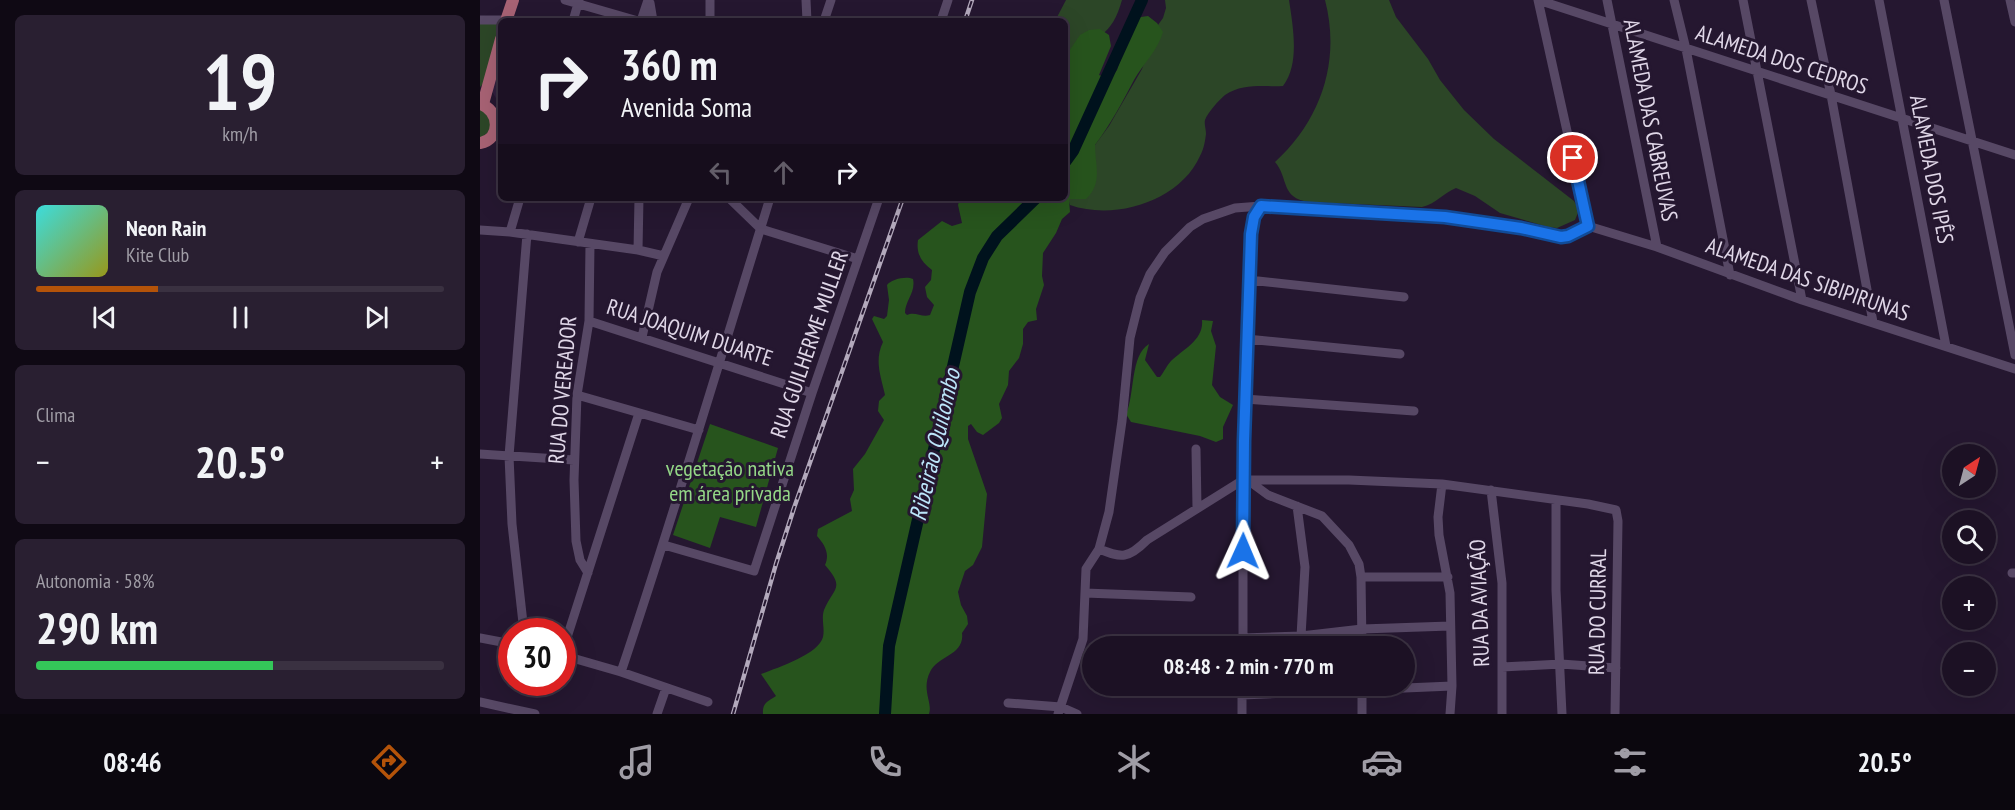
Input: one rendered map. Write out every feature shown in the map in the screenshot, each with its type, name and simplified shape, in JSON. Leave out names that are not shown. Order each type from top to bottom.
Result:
[{"type":"main road","points":[[507,18],[513,0]]},
{"type":"main road","points":[[498,49],[482,104],[495,115],[498,126]]},
{"type":"main road","points":[[482,146],[498,130]]},
{"type":"street","points":[[565,0],[630,18]]},
{"type":"street","points":[[641,18],[649,0]]},
{"type":"street","points":[[649,0],[652,18]]},
{"type":"street","points":[[710,0],[710,18]]},
{"type":"street","points":[[806,0],[807,18]]},
{"type":"street","points":[[825,18],[831,0]]},
{"type":"street","points":[[942,18],[948,0]]},
{"type":"street","points":[[1060,710],[1083,639],[1086,569],[1099,549],[1109,512],[1122,421],[1130,338],[1134,316],[1150,274],[1165,252],[1190,227],[1203,219],[1235,208],[1261,206],[1445,217],[1521,228],[1561,237],[1588,226],[1538,0]]},
{"type":"street","name":"ALAMEDA DOS CEDROS","points":[[1538,0],[2015,155]]},
{"type":"street","name":"ALAMEDA DAS CABREUVAS","points":[[1607,0],[1656,247]]},
{"type":"street","points":[[1674,0],[1686,49],[1730,275]]},
{"type":"street","points":[[1743,0],[1759,71],[1802,300]]},
{"type":"street","points":[[1811,0],[1873,322]]},
{"type":"street","name":"ALAMEDA DOS IPÊS","points":[[1879,0],[1946,346]]},
{"type":"street","points":[[1944,0],[2015,355]]},
{"type":"street","points":[[2013,0],[2015,22]]},
{"type":"street","points":[[574,18],[579,2]]},
{"type":"street","points":[[480,20],[498,21]]},
{"type":"street","points":[[510,232],[519,201]]},
{"type":"street","points":[[579,242],[590,201]]},
{"type":"street","points":[[638,250],[639,201]]},
{"type":"street","points":[[642,337],[653,284],[688,201]]},
{"type":"street","points":[[732,201],[761,229],[858,259]]},
{"type":"street","points":[[621,672],[664,544],[769,201]]},
{"type":"street","name":"RUA GUILHERME MULLER","points":[[664,544],[754,571],[878,201]]},
{"type":"street","points":[[1243,636],[1245,399],[1249,280],[1252,227],[1254,217],[1261,206]]},
{"type":"street","name":"ALAMEDA DAS SIBIPIRUNAS","points":[[1588,226],[1656,247],[1802,300],[2015,369]]},
{"type":"street","points":[[480,230],[527,234],[638,250],[664,256]]},
{"type":"street","points":[[522,618],[512,524],[509,456],[527,234]]},
{"type":"street","name":"RUA DO VEREADOR","points":[[588,573],[580,560],[576,541],[574,460],[577,395],[589,321],[590,244]]},
{"type":"street","points":[[1249,280],[1404,297]]},
{"type":"street","name":"RUA JOAQUIM DUARTE","points":[[589,321],[719,361],[812,393]]},
{"type":"street","points":[[1247,339],[1401,354]]},
{"type":"street","points":[[577,395],[699,430]]},
{"type":"street","points":[[1245,399],[1414,411]]},
{"type":"street","points":[[574,618],[639,413]]},
{"type":"street","points":[[1196,449],[1197,508]]},
{"type":"street","points":[[480,454],[574,460]]},
{"type":"street","points":[[1099,549],[1117,556],[1135,553],[1146,540],[1246,480],[1442,483],[1556,500],[1556,591],[1562,714]]},
{"type":"street","points":[[1246,480],[1268,495],[1322,516],[1342,535],[1355,555],[1361,577],[1362,636]]},
{"type":"street","points":[[1442,483],[1438,517],[1439,535],[1448,577],[1452,686],[1450,714]]},
{"type":"street","name":"RUA DA AVIAÇÃO","points":[[1491,490],[1502,583],[1502,714]]},
{"type":"street","name":"RUA DO CURRAL","points":[[1556,500],[1588,504],[1616,510],[1618,513],[1615,714]]},
{"type":"street","points":[[1297,506],[1305,567],[1300,636],[1362,629],[1450,626]]},
{"type":"street","points":[[1361,577],[1448,577]]},
{"type":"street","points":[[1085,593],[1191,597]]},
{"type":"street","points":[[480,638],[498,641]]},
{"type":"street","points":[[576,658],[708,702]]},
{"type":"street","points":[[1502,667],[1561,664],[1616,668]]},
{"type":"street","points":[[1415,687],[1452,686]]},
{"type":"street","points":[[657,714],[666,688]]},
{"type":"street","points":[[1242,696],[1242,714]]},
{"type":"street","points":[[1362,696],[1362,714]]},
{"type":"street","points":[[480,702],[535,714]]},
{"type":"street","points":[[1008,704],[1077,714]]},
{"type":"shaded area","points":[[493,74],[498,79],[498,101],[491,90]]},
{"type":"green space","points":[[1066,0],[1122,0],[1108,29],[1068,53],[1068,18],[1057,18]]},
{"type":"green space","points":[[1165,0],[1289,0],[1294,45],[1292,67],[1288,77],[1283,86],[1246,87],[1225,95],[1205,120],[1206,134],[1203,148],[1191,172],[1178,185],[1162,195],[1126,208],[1106,210],[1070,205],[1068,199],[1095,157],[1095,145],[1109,126],[1142,69],[1158,25],[1163,18],[1166,8]]},
{"type":"green space","points":[[1325,0],[1389,0],[1396,17],[1464,110],[1494,139],[1574,201],[1579,210],[1575,220],[1557,228],[1548,227],[1500,213],[1475,196],[1456,188],[1422,207],[1309,202],[1293,196],[1275,162],[1304,128],[1323,88],[1330,45]]},
{"type":"green space","points":[[1148,16],[1157,23],[1163,32],[1161,39],[1095,145],[1097,174],[1095,187],[1086,199],[1069,199],[1070,212],[1062,219],[1043,253],[1044,285],[1036,309],[1037,320],[1028,322],[1023,329],[1023,344],[1019,358],[1009,371],[1008,385],[999,404],[1002,418],[983,435],[977,432],[971,424],[968,426],[968,439],[987,494],[982,547],[973,565],[965,571],[958,592],[968,624],[962,633],[962,640],[955,651],[938,662],[930,672],[927,685],[929,714],[763,714],[765,705],[776,696],[761,674],[806,655],[820,643],[823,637],[824,610],[836,584],[825,565],[827,553],[817,536],[818,529],[852,511],[850,499],[854,490],[853,469],[865,454],[884,420],[878,411],[879,401],[885,395],[879,362],[883,342],[872,319],[874,316],[884,319],[887,316],[889,300],[887,285],[899,279],[913,279],[914,284],[905,313],[907,315],[930,315],[934,305],[927,297],[925,287],[931,280],[932,270],[920,257],[918,240],[942,221],[952,226],[962,223],[959,201],[1068,201],[1068,53],[1080,35],[1089,30],[1100,29],[1109,35],[1111,46],[1099,75],[1110,79],[1117,70],[1134,18]]},
{"type":"green space","points":[[480,24],[498,24],[484,83],[480,87]]},
{"type":"green space","points":[[480,109],[490,115],[491,130],[480,139]]},
{"type":"green space","points":[[1202,320],[1213,321],[1211,331],[1216,346],[1212,385],[1220,397],[1233,405],[1223,427],[1223,439],[1216,442],[1200,436],[1131,422],[1126,414],[1136,366],[1143,349],[1149,344],[1145,360],[1157,377],[1160,377],[1171,361],[1196,339],[1202,327]]},
{"type":"green space","name":"vegetação nativa em área privada","points":[[710,424],[778,448],[756,527],[720,517],[710,548],[673,535]]},
{"type":"waterway","name":"Ribeirão Quilombo","points":[[1068,158],[1142,0]]},
{"type":"waterway","name":"Ribeirão Quilombo","points":[[885,714],[889,646],[970,292],[983,258],[997,236],[1033,201]]},
{"type":"railway","points":[[966,18],[972,0]]},
{"type":"railway","points":[[733,714],[794,508],[902,201]]},
{"type":"route","points":[[1243,551],[1251,234],[1254,217],[1261,206],[1445,217],[1521,228],[1561,237],[1568,236],[1588,226],[1573,158]]}]
